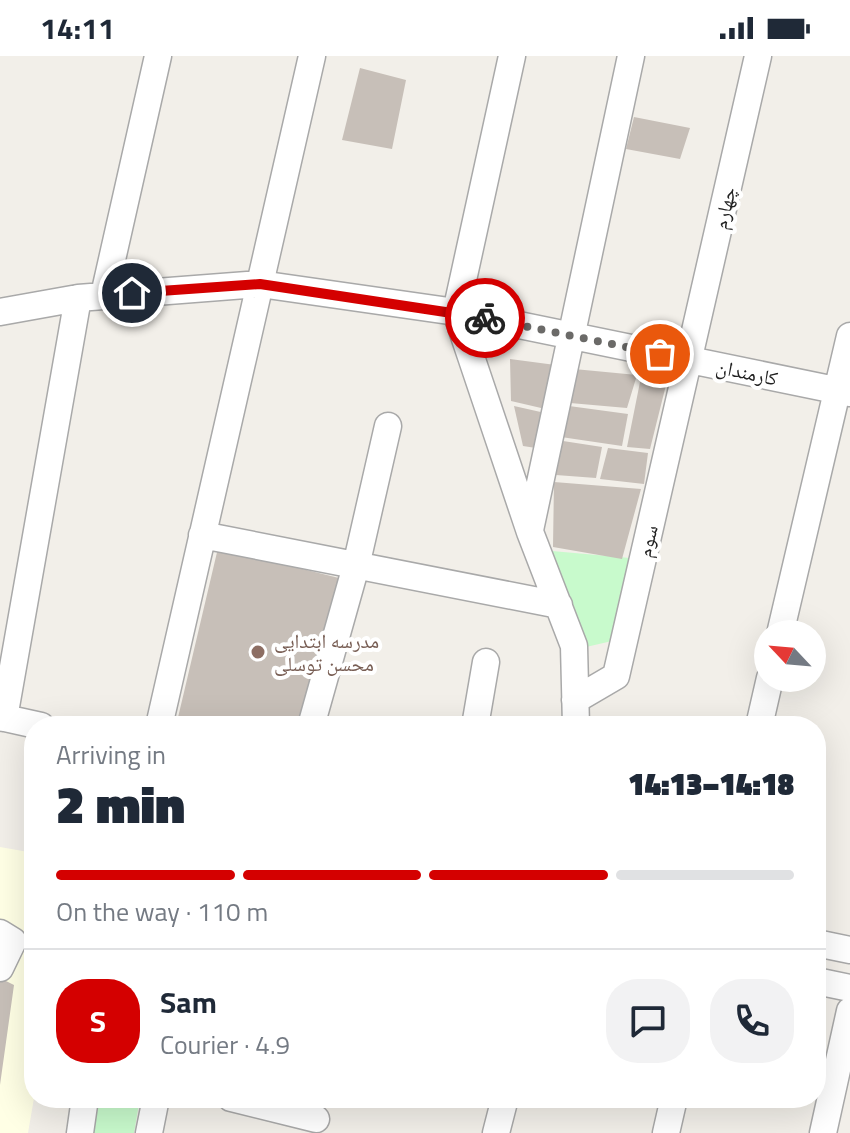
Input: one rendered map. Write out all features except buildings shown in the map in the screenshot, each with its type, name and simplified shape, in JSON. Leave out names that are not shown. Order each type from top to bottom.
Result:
[{"type":"street","points":[[24,722],[2,717],[91,297],[158,56]]},
{"type":"street","points":[[161,716],[312,56]]},
{"type":"street","points":[[530,532],[631,56]]},
{"type":"street","name":"چهارم","points":[[690,360],[758,56]]},
{"type":"street","points":[[506,57],[456,312],[530,532],[574,646],[576,713]]},
{"type":"street","name":"کارمندان","points":[[0,312],[91,297],[260,284],[456,312],[843,392]]},
{"type":"street","points":[[784,620],[843,392],[850,336]]},
{"type":"street","name":"سوم","points":[[576,713],[616,676],[690,360]]},
{"type":"street","points":[[314,716],[356,566],[388,426]]},
{"type":"street","points":[[202,535],[559,605]]},
{"type":"street","points":[[477,716],[486,662]]},
{"type":"street","points":[[761,716],[767,692]]},
{"type":"street","points":[[0,933],[13,941],[0,968]]},
{"type":"street","points":[[826,945],[850,950]]},
{"type":"street","points":[[826,983],[850,988]]},
{"type":"street","points":[[823,1133],[850,1011]]},
{"type":"street","points":[[80,1133],[84,1108]]},
{"type":"street","points":[[149,1133],[154,1108]]},
{"type":"street","points":[[276,1108],[316,1117]]},
{"type":"street","points":[[496,1133],[502,1108]]},
{"type":"street","points":[[666,1133],[672,1108]]},
{"type":"shaded area","points":[[0,847],[24,851],[24,1108],[32,1108],[28,1133],[0,1133]]},
{"type":"green space","points":[[552,551],[630,558],[612,641],[586,647]]},
{"type":"green space","points":[[87,1108],[138,1108],[134,1133],[83,1133]]},
{"type":"way so far","points":[[485,318],[660,354]]},
{"type":"place","name":"مدرسه ابتدایی محسن توسلی","points":[[258,652]]},
{"type":"route","points":[[132,293],[260,284],[485,318]]}]
